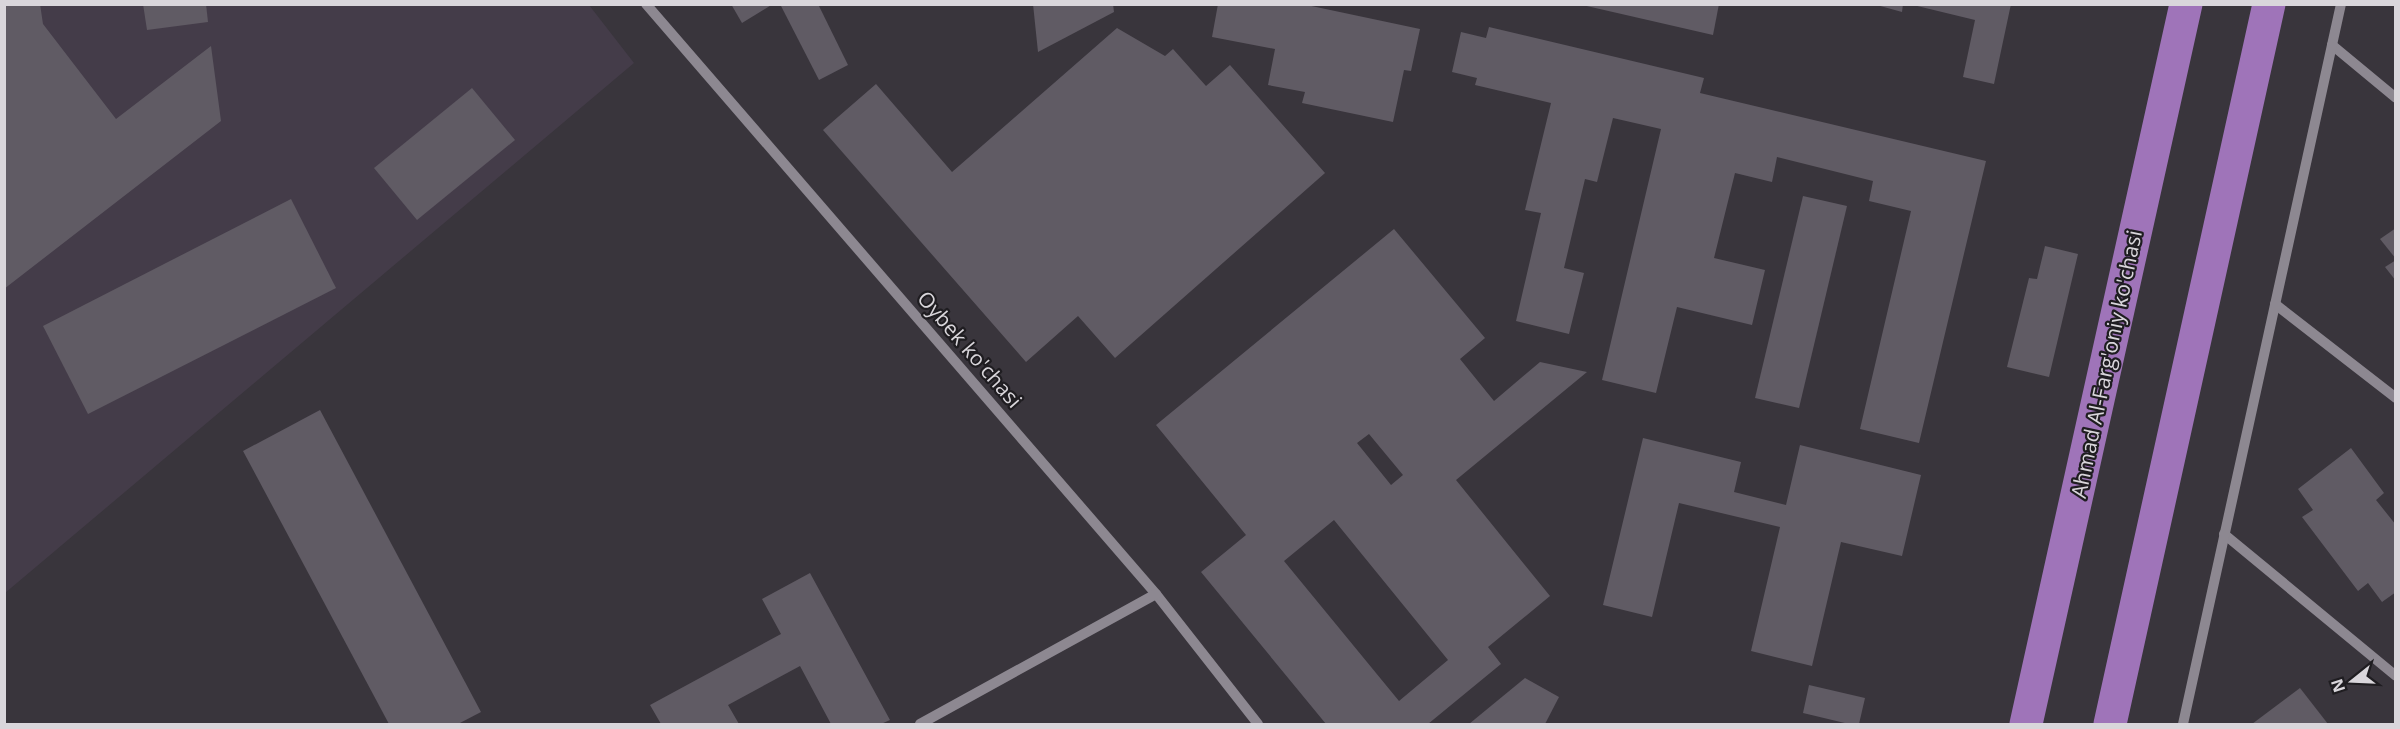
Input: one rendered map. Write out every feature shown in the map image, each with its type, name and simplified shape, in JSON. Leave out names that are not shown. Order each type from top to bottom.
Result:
[{"type":"highway","name":"Ahmad Al-Farg'oniy ko'chasi","points":[[2026,724],[2186,4]]},
{"type":"highway","points":[[2110,724],[2269,4]]},
{"type":"street","name":"Oybek ko'chasi","points":[[646,4],[1156,594],[1258,724]]},
{"type":"street","points":[[2183,724],[2341,4]]},
{"type":"street","points":[[2332,45],[2396,98]]},
{"type":"street","points":[[2275,304],[2396,398]]},
{"type":"street","points":[[2224,534],[2396,676]]},
{"type":"street","points":[[920,724],[1156,594]]},
{"type":"shaded area","points":[[5,5],[589,5],[634,63],[5,593]]},
{"type":"building","points":[[4,4],[40,4],[43,24],[116,119],[211,46],[221,121],[4,289]]},
{"type":"building","points":[[143,4],[206,4],[208,22],[147,30]]},
{"type":"building","points":[[731,4],[773,4],[742,23]]},
{"type":"building","points":[[780,4],[818,4],[848,65],[819,80]]},
{"type":"building","points":[[1033,4],[1113,4],[1114,12],[1038,52]]},
{"type":"building","points":[[1218,4],[1302,4],[1420,29],[1411,71],[1404,70],[1393,122],[1302,103],[1305,92],[1268,85],[1275,49],[1212,37]]},
{"type":"building","points":[[1578,4],[1719,4],[1713,35]]},
{"type":"building","points":[[1873,4],[1903,4],[1902,12]]},
{"type":"building","points":[[1909,4],[2011,4],[1994,84],[1963,77],[1975,20]]},
{"type":"building","points":[[1489,27],[1704,78],[1700,93],[1986,161],[1919,443],[1860,429],[1911,211],[1869,201],[1873,181],[1777,157],[1772,182],[1735,173],[1714,258],[1765,270],[1752,325],[1677,307],[1656,393],[1602,380],[1661,129],[1613,118],[1597,182],[1585,179],[1564,268],[1584,273],[1569,334],[1516,321],[1541,213],[1525,210],[1551,103],[1475,85],[1477,78],[1452,72],[1461,32],[1486,38]]},
{"type":"building","points":[[1117,28],[1165,56],[1173,49],[1206,86],[1230,65],[1325,173],[1115,358],[1078,316],[1026,362],[823,130],[876,84],[952,172]]},
{"type":"building","points":[[472,88],[515,140],[417,220],[374,168]]},
{"type":"building","points":[[1803,196],[1847,206],[1799,408],[1755,398]]},
{"type":"building","points":[[291,199],[336,288],[88,414],[43,326]]},
{"type":"building","points":[[2396,228],[2396,259],[2380,239]]},
{"type":"building","points":[[1394,229],[1485,338],[1460,359],[1494,401],[1540,362],[1587,372],[1456,480],[1550,596],[1488,647],[1501,664],[1428,724],[1326,724],[1201,572],[1246,535],[1156,425]],"holes":[[[1369,434],[1403,475],[1391,485],[1357,443]],[[1334,520],[1448,660],[1399,701],[1284,561]]]},
{"type":"building","points":[[2045,246],[2078,254],[2049,377],[2007,367],[2029,278],[2037,279]]},
{"type":"building","points":[[2396,260],[2396,281],[2385,267]]},
{"type":"building","points":[[320,410],[481,712],[458,724],[389,724],[243,451]]},
{"type":"building","points":[[1643,438],[1741,462],[1734,492],[1786,505],[1800,445],[1921,475],[1902,556],[1841,542],[1812,666],[1751,651],[1780,527],[1679,503],[1652,617],[1603,605]]},
{"type":"building","points":[[2351,448],[2384,493],[2376,500],[2396,525],[2396,592],[2382,602],[2368,583],[2358,591],[2302,517],[2313,510],[2298,489]]},
{"type":"building","points":[[810,573],[890,720],[881,724],[831,724],[800,666],[728,705],[739,724],[661,724],[650,705],[781,634],[762,599]]},
{"type":"building","points":[[1525,678],[1559,697],[1545,724],[1469,724]]},
{"type":"building","points":[[1809,685],[1865,698],[1859,724],[1849,724],[1803,713]]},
{"type":"building","points":[[2300,688],[2328,724],[2252,724]]}]
